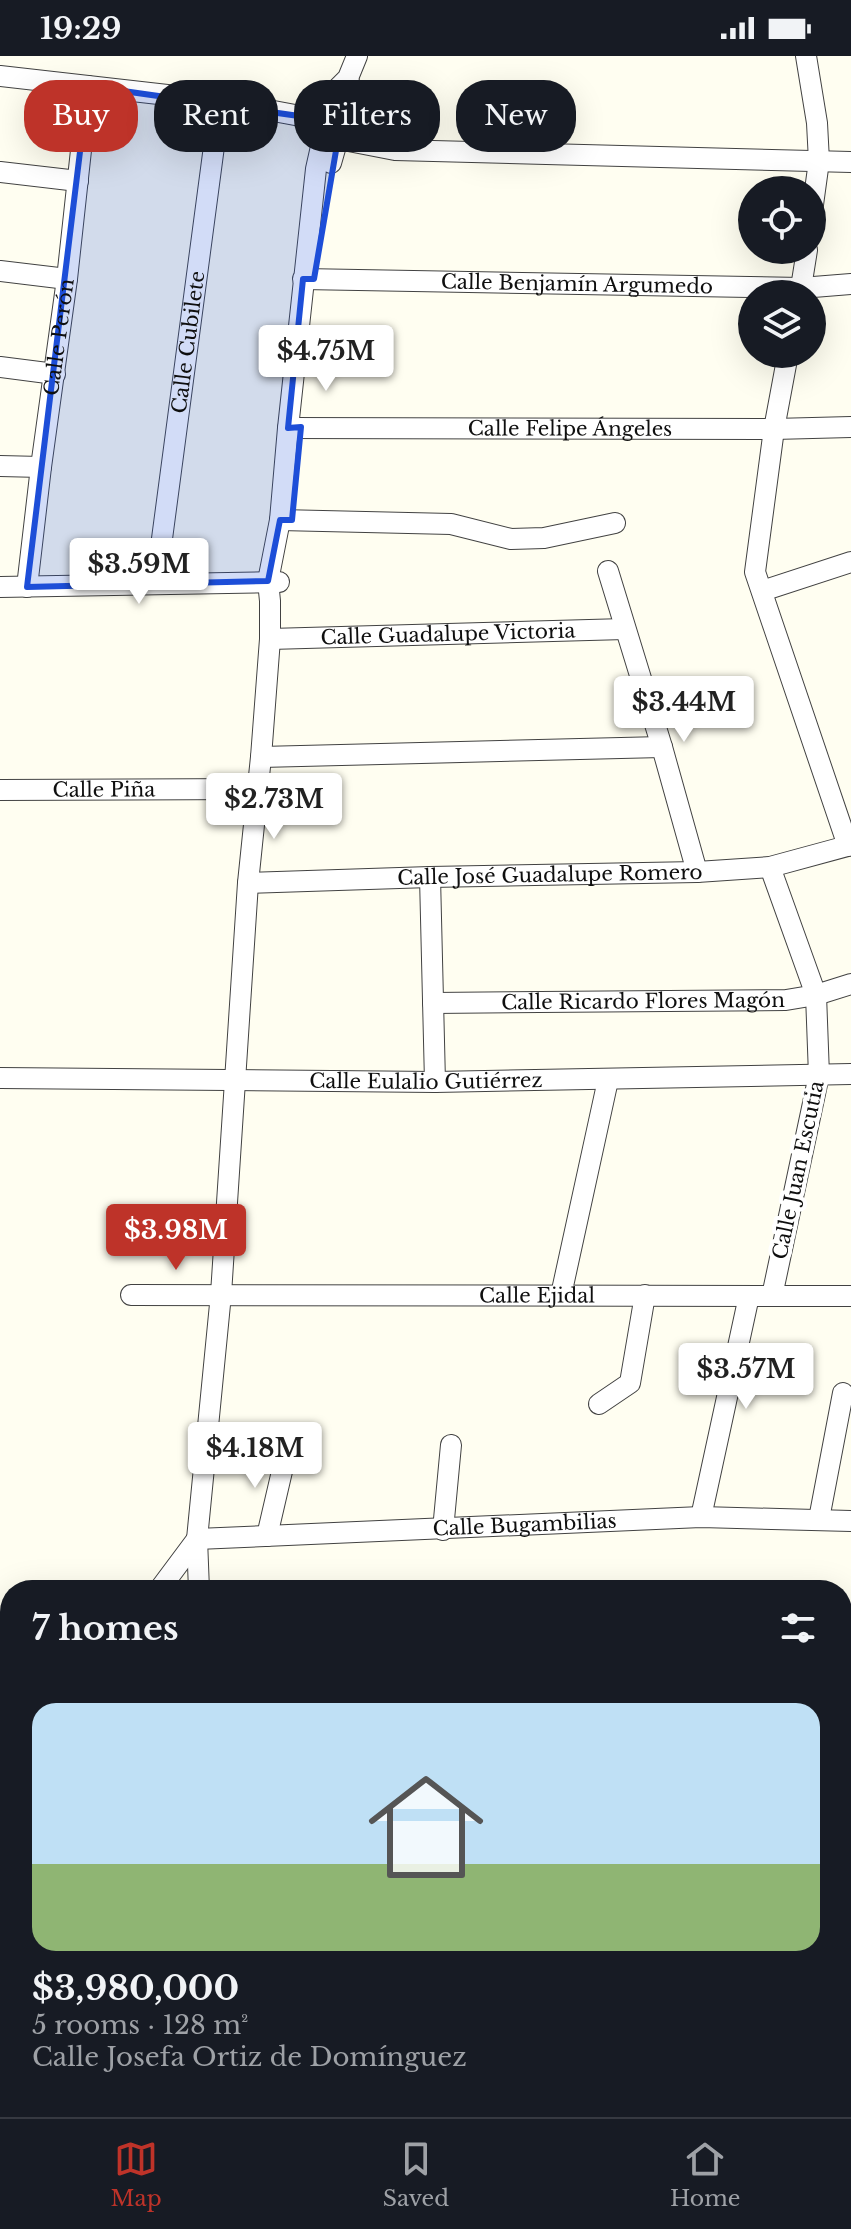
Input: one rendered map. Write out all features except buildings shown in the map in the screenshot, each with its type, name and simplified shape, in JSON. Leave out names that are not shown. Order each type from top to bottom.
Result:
[{"type":"street","points":[[348,80],[357,56]]},
{"type":"street","points":[[806,56],[817,123],[817,176]]},
{"type":"street","points":[[0,76],[35,80]]},
{"type":"street","points":[[440,151],[851,162]]},
{"type":"street","name":"Calle Perón","points":[[27,587],[81,152]]},
{"type":"street","name":"Calle Cubilete","points":[[156,584],[213,152]]},
{"type":"street","points":[[199,1580],[197,1539],[221,1294],[248,883],[261,757],[272,588],[286,520],[309,279],[331,152]]},
{"type":"street","points":[[0,172],[78,181]]},
{"type":"street","points":[[0,271],[67,279]]},
{"type":"street","name":"Calle Benjamín Argumedo","points":[[309,279],[738,289]]},
{"type":"street","name":"Calle Benjamín Argumedo","points":[[826,288],[851,284]]},
{"type":"street","points":[[0,367],[55,374]]},
{"type":"street","points":[[785,368],[755,572],[850,845]]},
{"type":"street","name":"Calle Felipe Ángeles","points":[[294,428],[851,427]]},
{"type":"street","points":[[0,466],[41,467]]},
{"type":"street","points":[[286,520],[451,524],[511,539],[544,538],[615,523]]},
{"type":"street","points":[[762,591],[851,562]]},
{"type":"street","points":[[608,571],[697,872]]},
{"type":"street","points":[[0,587],[156,584],[272,588]]},
{"type":"street","name":"Calle Guadalupe Victoria","points":[[270,639],[625,629]]},
{"type":"street","points":[[261,757],[662,747]]},
{"type":"street","name":"Calle Piña","points":[[0,790],[258,789]]},
{"type":"street","name":"Calle José Guadalupe Romero","points":[[248,883],[697,872],[770,867],[850,845]]},
{"type":"street","name":"Calle Juan Escutia","points":[[770,867],[816,995],[819,1075],[772,1296]]},
{"type":"street","points":[[430,877],[435,1082]]},
{"type":"street","name":"Calle Ricardo Flores Magón","points":[[433,1003],[786,1000],[851,984]]},
{"type":"street","name":"Calle Eulalio Gutiérrez","points":[[0,1078],[435,1082],[851,1074]]},
{"type":"street","points":[[561,1295],[608,1080]]},
{"type":"street","name":"Calle Ejidal","points":[[131,1295],[851,1296]]},
{"type":"street","points":[[599,1404],[630,1383],[645,1295]]},
{"type":"street","points":[[701,1517],[749,1296]]},
{"type":"street","points":[[819,1519],[843,1393]]},
{"type":"street","points":[[443,1530],[451,1445]]},
{"type":"street","points":[[267,1536],[286,1454]]},
{"type":"street","name":"Calle Bugambilias","points":[[197,1539],[701,1517],[851,1521]]},
{"type":"street","points":[[166,1580],[197,1539]]},
{"type":"highlighted area","points":[[88,86],[327,120],[324,136],[338,139],[314,279],[303,279],[288,428],[301,427],[292,520],[280,520],[268,581],[27,587]]}]
